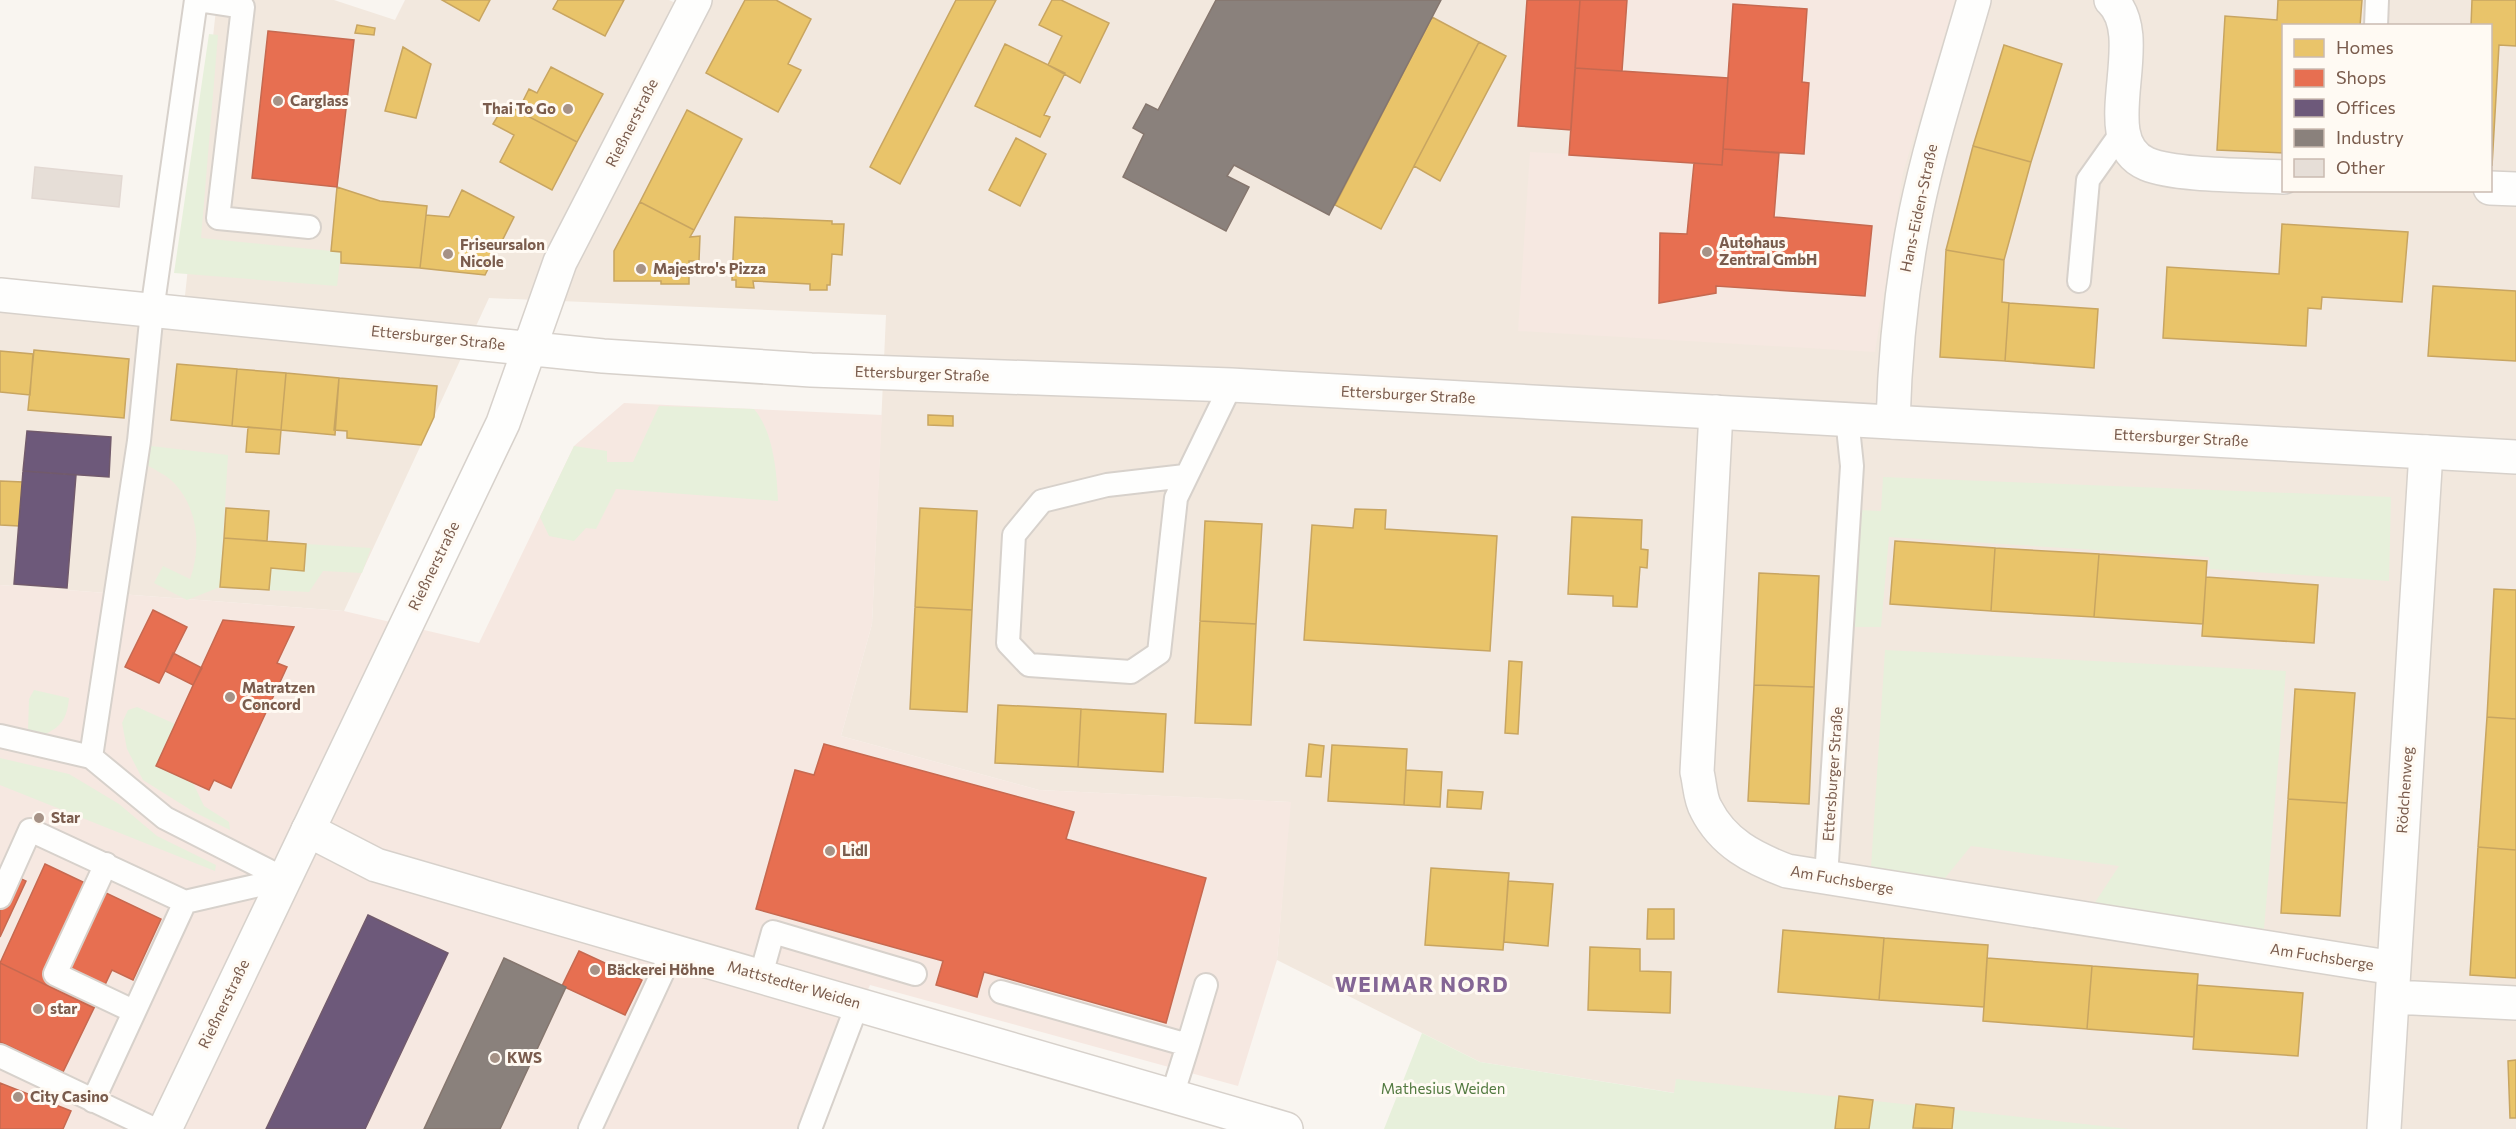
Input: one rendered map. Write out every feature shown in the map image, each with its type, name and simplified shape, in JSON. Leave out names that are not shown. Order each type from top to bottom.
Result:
[{"type":"street","name":"Rießnerstraße","points":[[165,1129],[503,423],[560,262],[695,0]]},
{"type":"street","name":"Hans-Eiden-Straße","points":[[1893,422],[1895,371],[1904,282],[1916,212],[1933,143],[1974,0]]},
{"type":"street","points":[[2111,0],[2119,7],[2126,27],[2122,132],[2128,150],[2145,164],[2170,170],[2282,177]]},
{"type":"street","points":[[2492,188],[2516,189]]},
{"type":"street","name":"Ettersburger Straße","points":[[0,295],[603,356],[811,370],[1231,385],[2516,457]]},
{"type":"street","name":"Am Fuchsberge","points":[[1716,412],[1697,772],[1705,808],[1729,840],[1755,859],[1787,871],[2516,1003]]},
{"type":"street","name":"Rödchenweg","points":[[2384,1129],[2426,452]]},
{"type":"street","name":"Mattstedter Weiden","points":[[308,830],[376,864],[1286,1129]]},
{"type":"lane","points":[[91,757],[139,441],[152,311],[196,0],[243,7],[218,218],[309,227]]},
{"type":"lane","points":[[2376,24],[2377,0]]},
{"type":"lane","points":[[2079,281],[2088,180],[2122,132]]},
{"type":"lane","points":[[1185,476],[1107,485],[1042,501],[1014,535],[1008,643],[1029,665],[1131,672],[1159,653],[1176,498],[1231,385]]},
{"type":"lane","name":"Ettersburger Straße","points":[[1826,878],[1852,466],[1847,418]]},
{"type":"lane","points":[[0,736],[91,757],[165,818],[285,879]]},
{"type":"lane","points":[[0,897],[30,831],[106,864],[184,902],[285,879]]},
{"type":"lane","points":[[106,864],[55,974],[133,1011]]},
{"type":"lane","points":[[93,1101],[184,902]]},
{"type":"lane","points":[[761,975],[773,933],[915,974]]},
{"type":"lane","points":[[590,1129],[673,950]]},
{"type":"lane","points":[[1172,1096],[1206,985]]},
{"type":"lane","points":[[1001,992],[1188,1045]]},
{"type":"lane","points":[[810,1129],[858,1003]]},
{"type":"lane","points":[[0,1056],[154,1129]]},
{"type":"shaded area","name":"WEIMAR NORD","points":[[217,0],[334,0],[395,20],[405,0],[669,0],[690,10],[695,0],[2516,0],[2516,1129],[2122,1129],[1676,1080],[1675,1093],[1480,1062],[1277,960],[1290,802],[1039,790],[841,736],[872,624],[886,315],[489,298],[344,611],[0,585],[0,303],[183,314]]},
{"type":"shaded area","name":"Autohaus Zentral GmbH","points":[[1580,0],[1955,0],[1903,173],[1875,352],[1518,331],[1530,152],[1569,154]]},
{"type":"shaded area","points":[[624,403],[882,415],[872,624],[841,736],[1039,790],[1291,802],[1277,960],[1238,1086],[870,985],[807,1129],[0,1129],[0,585],[344,611],[479,643],[574,446]]},
{"type":"green space","points":[[209,34],[218,35],[201,238],[341,252],[337,286],[174,273]]},
{"type":"green space","points":[[659,406],[754,409],[770,440],[778,501],[616,489],[596,529],[586,528],[574,541],[549,536],[540,517],[574,446],[607,451],[607,462],[633,462]]},
{"type":"green space","points":[[151,446],[228,455],[220,587],[187,600],[154,583],[163,566],[190,579],[196,554],[196,540],[192,514],[180,490],[171,480],[147,465]]},
{"type":"green space","points":[[1883,477],[2391,497],[2389,581],[2210,569],[2209,557],[1889,537],[1881,627],[1851,627],[1858,510],[1881,511]]},
{"type":"green space","points":[[306,544],[371,548],[362,573],[323,571],[309,592],[269,590],[271,568],[303,570]]},
{"type":"green space","points":[[1885,650],[2286,671],[2264,929],[2094,904],[2119,866],[1971,846],[1945,878],[1871,867]]},
{"type":"green space","points":[[34,690],[69,698],[67,711],[62,721],[55,729],[43,735],[28,730],[29,699]]},
{"type":"green space","points":[[137,707],[175,724],[156,766],[193,783],[204,806],[229,822],[230,830],[194,812],[143,780],[127,749],[122,723],[128,710]]},
{"type":"green space","points":[[0,758],[69,774],[119,804],[157,836],[216,865],[215,871],[0,785]]},
{"type":"green space","name":"Mathesius Weiden","points":[[1422,1033],[1480,1062],[1674,1093],[1676,1079],[2129,1129],[1384,1129]]},
{"type":"building: Homes","points":[[442,0],[490,0],[479,21]]},
{"type":"building: Homes","points":[[558,0],[624,0],[605,36],[553,9]]},
{"type":"building: Homes","points":[[745,0],[776,0],[811,19],[788,64],[801,70],[778,112],[706,73]]},
{"type":"building: Homes","points":[[956,0],[996,0],[900,184],[870,167]]},
{"type":"building: Homes","points":[[1052,0],[1061,0],[1109,23],[1080,83],[1048,65],[1062,36],[1039,25]]},
{"type":"building: Homes","points":[[2278,0],[2362,0],[2360,24],[2282,24],[2282,153],[2217,150],[2225,16],[2277,20]]},
{"type":"building: Homes","points":[[2472,0],[2516,0],[2516,46],[2499,45],[2492,166],[2492,24],[2471,24]]},
{"type":"building: Homes","points":[[1432,17],[1479,42],[1381,229],[1335,205]]},
{"type":"building: Homes","points":[[357,25],[375,28],[374,35],[355,33]]},
{"type":"building: Homes","points":[[1479,42],[1506,56],[1440,181],[1414,166]]},
{"type":"building: Homes","points":[[1005,44],[1065,73],[1044,115],[1050,117],[1040,137],[975,106]]},
{"type":"building: Homes","points":[[2004,45],[2062,64],[2031,162],[1973,146]]},
{"type":"building: Homes","points":[[403,47],[431,64],[416,118],[385,111]]},
{"type":"building: Homes","points":[[551,67],[603,94],[577,142],[518,111],[529,89],[537,93]]},
{"type":"building: Homes","points":[[505,104],[577,142],[552,190],[500,162],[514,135],[493,124]]},
{"type":"building: Homes","points":[[687,110],[742,139],[694,230],[640,202]]},
{"type":"building: Homes","points":[[1016,138],[1046,154],[1020,206],[989,190]]},
{"type":"building: Homes","points":[[1973,146],[2031,162],[2004,260],[1946,250]]},
{"type":"building: Homes","points":[[337,187],[380,201],[427,206],[420,268],[341,263],[341,252],[331,251]]},
{"type":"building: Homes","points":[[462,190],[514,217],[485,275],[420,268],[426,215],[449,217]]},
{"type":"building: Homes","points":[[640,202],[694,230],[690,237],[700,236],[699,261],[689,261],[689,284],[661,284],[661,281],[614,281],[614,251]]},
{"type":"building: Homes","points":[[735,217],[832,221],[832,224],[844,224],[842,255],[832,254],[830,285],[827,285],[827,290],[810,290],[810,284],[753,281],[754,288],[736,287],[736,280],[732,280]]},
{"type":"building: Homes","points":[[2282,224],[2408,232],[2402,302],[2322,297],[2321,309],[2308,308],[2306,346],[2163,338],[2167,267],[2279,274]]},
{"type":"building: Homes","points":[[1946,250],[2004,260],[2002,302],[2009,303],[2005,361],[1940,357]]},
{"type":"building: Homes","points":[[2433,286],[2516,291],[2516,361],[2428,356]]},
{"type":"building: Homes","points":[[2009,303],[2098,309],[2094,368],[2005,361]]},
{"type":"building: Homes","points":[[34,350],[129,359],[124,418],[28,410]]},
{"type":"building: Homes","points":[[0,351],[33,354],[30,395],[0,392]]},
{"type":"building: Homes","points":[[177,364],[237,369],[232,426],[171,420]]},
{"type":"building: Homes","points":[[237,369],[286,373],[281,430],[232,426]]},
{"type":"building: Homes","points":[[286,373],[339,378],[335,435],[281,430]]},
{"type":"building: Homes","points":[[339,378],[437,386],[434,417],[421,445],[347,438],[347,431],[334,430]]},
{"type":"building: Homes","points":[[928,415],[953,416],[953,426],[928,425]]},
{"type":"building: Homes","points":[[248,427],[281,430],[279,454],[246,452]]},
{"type":"building: Homes","points":[[0,481],[23,482],[19,526],[0,525]]},
{"type":"building: Homes","points":[[226,508],[269,511],[267,541],[224,538]]},
{"type":"building: Homes","points":[[920,508],[977,511],[972,610],[915,607]]},
{"type":"building: Homes","points":[[1355,509],[1386,510],[1385,529],[1497,536],[1490,651],[1304,640],[1312,525],[1353,528]]},
{"type":"building: Homes","points":[[1572,517],[1642,520],[1641,549],[1648,550],[1647,568],[1640,567],[1637,607],[1613,606],[1613,596],[1568,594]]},
{"type":"building: Homes","points":[[1205,521],[1262,524],[1256,624],[1200,621]]},
{"type":"building: Homes","points":[[224,538],[306,544],[304,571],[271,568],[269,590],[220,587]]},
{"type":"building: Homes","points":[[1895,541],[1995,548],[1991,611],[1890,604]]},
{"type":"building: Homes","points":[[1995,548],[2099,554],[2094,617],[1991,611]]},
{"type":"building: Homes","points":[[2099,554],[2207,561],[2203,624],[2094,617]]},
{"type":"building: Homes","points":[[1759,573],[1819,576],[1814,687],[1754,685]]},
{"type":"building: Homes","points":[[2206,577],[2318,585],[2314,643],[2202,636]]},
{"type":"building: Homes","points":[[2494,589],[2516,590],[2516,719],[2487,717]]},
{"type":"building: Homes","points":[[915,607],[972,610],[967,712],[910,709]]},
{"type":"building: Homes","points":[[1200,621],[1256,624],[1251,725],[1195,723]]},
{"type":"building: Homes","points":[[1509,661],[1522,662],[1518,734],[1505,733]]},
{"type":"building: Homes","points":[[1754,685],[1814,687],[1809,804],[1748,801]]},
{"type":"building: Homes","points":[[2295,689],[2355,693],[2347,803],[2288,799]]},
{"type":"building: Homes","points":[[998,705],[1081,709],[1078,767],[995,763]]},
{"type":"building: Homes","points":[[1081,709],[1166,714],[1163,772],[1078,767]]},
{"type":"building: Homes","points":[[2487,717],[2516,719],[2516,850],[2478,847]]},
{"type":"building: Homes","points":[[1309,744],[1324,746],[1321,777],[1306,776]]},
{"type":"building: Homes","points":[[1332,745],[1407,749],[1404,805],[1328,801]]},
{"type":"building: Homes","points":[[1406,770],[1442,772],[1440,807],[1404,805]]},
{"type":"building: Homes","points":[[1448,790],[1483,792],[1481,809],[1447,807]]},
{"type":"building: Homes","points":[[2288,799],[2347,803],[2340,916],[2281,913]]},
{"type":"building: Homes","points":[[2478,847],[2516,850],[2516,978],[2470,975]]},
{"type":"building: Homes","points":[[1431,868],[1509,873],[1503,950],[1425,945]]},
{"type":"building: Homes","points":[[1508,881],[1553,884],[1548,946],[1504,942]]},
{"type":"building: Homes","points":[[1648,909],[1674,909],[1674,939],[1647,939]]},
{"type":"building: Homes","points":[[1783,930],[1884,938],[1879,1000],[1778,992]]},
{"type":"building: Homes","points":[[1884,938],[1988,945],[1984,1007],[1879,1000]]},
{"type":"building: Homes","points":[[1590,947],[1640,949],[1640,971],[1671,972],[1670,1013],[1588,1010]]},
{"type":"building: Homes","points":[[1987,958],[2092,966],[2087,1029],[1983,1021]]},
{"type":"building: Homes","points":[[2092,966],[2198,974],[2194,1037],[2087,1029]]},
{"type":"building: Homes","points":[[2197,985],[2303,993],[2298,1056],[2193,1049]]},
{"type":"building: Homes","points":[[2516,1060],[2516,1118],[2510,1118],[2508,1061]]},
{"type":"building: Homes","points":[[1839,1096],[1873,1100],[1869,1129],[1835,1129]]},
{"type":"building: Homes","points":[[1916,1104],[1954,1108],[1952,1129],[1913,1128]]},
{"type":"building: Shops","points":[[1527,0],[1580,0],[1571,130],[1518,126]]},
{"type":"building: Shops","points":[[1580,0],[1627,0],[1622,71],[1575,68]]},
{"type":"building: Shops","points":[[1733,4],[1807,9],[1802,82],[1809,83],[1804,154],[1723,149]]},
{"type":"building: Shops","points":[[268,31],[354,40],[337,187],[252,178]]},
{"type":"building: Shops","points":[[1575,68],[1728,78],[1722,165],[1569,155]]},
{"type":"building: Shops","points":[[1723,149],[1779,153],[1774,217],[1872,226],[1865,296],[1716,286],[1716,293],[1659,303],[1660,233],[1687,234],[1694,163],[1722,165]]},
{"type":"building: Shops","points":[[153,610],[187,627],[159,683],[125,667]]},
{"type":"building: Shops","name":"Matratzen Concord","points":[[223,620],[294,627],[277,663],[287,667],[231,788],[214,780],[209,790],[156,766]]},
{"type":"building: Shops","points":[[173,653],[202,668],[193,685],[165,671]]},
{"type":"building: Shops","points":[[824,744],[1074,812],[1066,839],[1206,878],[1166,1023],[984,972],[977,997],[936,985],[943,961],[756,909],[795,770],[814,775]]},
{"type":"building: Shops","points":[[45,864],[161,919],[133,980],[112,970],[94,1008],[0,963]]},
{"type":"building: Shops","points":[[0,869],[26,881],[0,937]]},
{"type":"building: Shops","points":[[579,951],[642,980],[625,1015],[562,986]]},
{"type":"building: Shops","points":[[0,963],[94,1008],[63,1072],[0,1042]]},
{"type":"building: Shops","name":"City Casino","points":[[0,1083],[71,1111],[63,1129],[0,1129]]},
{"type":"building: Offices","points":[[27,431],[111,437],[109,477],[23,471]]},
{"type":"building: Offices","points":[[23,471],[76,475],[67,588],[14,584]]},
{"type":"building: Offices","points":[[368,915],[448,953],[365,1129],[266,1129]]},
{"type":"building: Industry","points":[[1216,0],[1441,0],[1329,215],[1234,165],[1227,176],[1249,187],[1226,231],[1123,177],[1144,134],[1133,128],[1146,104],[1158,110]]},
{"type":"building: Industry","name":"KWS","points":[[504,958],[566,987],[500,1129],[424,1129]]},
{"type":"building: Other","points":[[35,167],[122,176],[119,207],[32,198]]},
{"type":"place","name":"Carglass","points":[[278,101]]},
{"type":"place","name":"Thai To Go","points":[[568,109]]},
{"type":"place","name":"Autohaus Zentral GmbH","points":[[1707,252]]},
{"type":"place","name":"Friseursalon Nicole","points":[[448,254]]},
{"type":"place","name":"Majestro's Pizza","points":[[641,269]]},
{"type":"place","name":"Matratzen Concord","points":[[230,697]]},
{"type":"place","name":"Star","points":[[39,818]]},
{"type":"place","name":"Lidl","points":[[830,851]]},
{"type":"place","name":"Bäckerei Höhne","points":[[595,970]]},
{"type":"place","name":"star","points":[[38,1009]]},
{"type":"place","name":"KWS","points":[[495,1058]]},
{"type":"place","name":"City Casino","points":[[18,1097]]},
{"type":"district","name":"WEIMAR NORD","points":[[1422,985]]}]
